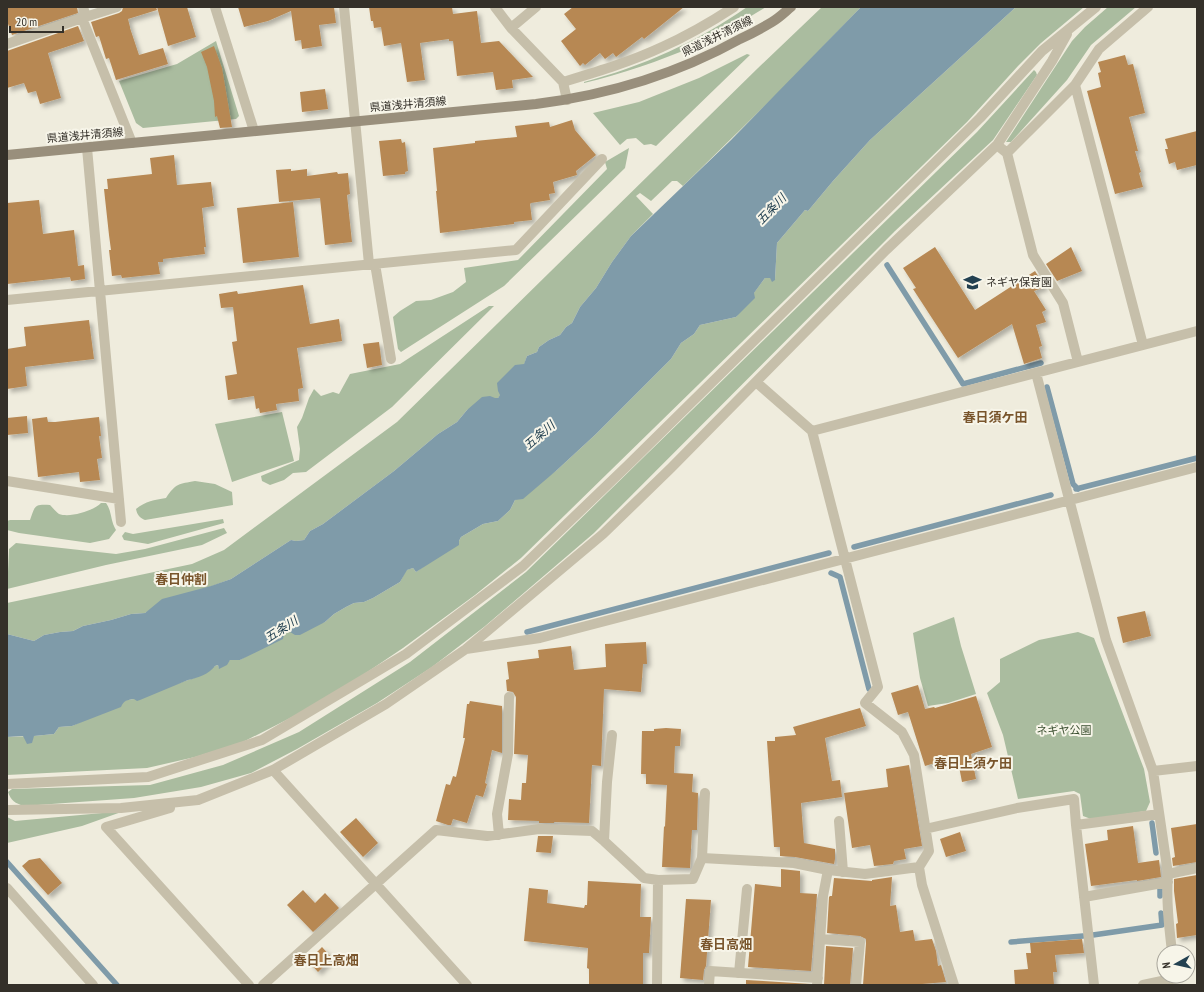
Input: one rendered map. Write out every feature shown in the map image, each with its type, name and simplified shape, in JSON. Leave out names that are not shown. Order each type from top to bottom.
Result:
[{"type":"main road","name":"県道浅井清須線","points":[[7,155],[567,100],[608,91],[667,73],[719,51],[773,21],[791,7]]},
{"type":"street","points":[[7,44],[84,14],[117,7]]},
{"type":"street","points":[[215,7],[254,131]]},
{"type":"street","points":[[344,7],[355,121],[372,264],[391,359]]},
{"type":"street","points":[[495,7],[511,28],[563,82],[567,100]]},
{"type":"street","points":[[511,28],[536,7]]},
{"type":"street","points":[[563,82],[612,68],[662,47],[699,28],[734,7]]},
{"type":"street","points":[[7,784],[148,778],[262,740],[406,654],[523,566],[627,466],[980,118],[1042,52],[1096,7]]},
{"type":"street","points":[[1007,153],[1075,85],[1099,48],[1148,7]]},
{"type":"street","points":[[84,14],[132,143]]},
{"type":"street","points":[[248,985],[106,827],[198,800],[273,770],[386,704],[466,649],[602,534],[671,468],[886,250],[997,145],[1052,61],[1071,27]]},
{"type":"street","points":[[1075,85],[1143,345]]},
{"type":"street","points":[[997,145],[1007,153],[1034,254],[1063,303],[1078,362]]},
{"type":"street","points":[[86,148],[121,522]]},
{"type":"street","points":[[7,300],[516,250],[602,159]]},
{"type":"street","points":[[812,431],[1197,331]]},
{"type":"street","points":[[1036,373],[1106,640],[1153,771],[1168,878],[1169,928],[1171,944]]},
{"type":"street","points":[[756,382],[812,431],[878,687],[865,704],[902,732],[914,755],[929,851],[918,867],[922,885],[954,985]]},
{"type":"street","points":[[466,649],[540,638],[1197,467]]},
{"type":"street","points":[[7,481],[119,498]]},
{"type":"street","points":[[499,835],[497,814],[508,754],[509,697]]},
{"type":"street","points":[[604,841],[607,782],[612,735]]},
{"type":"street","points":[[1153,771],[1197,766]]},
{"type":"street","points":[[273,770],[467,985]]},
{"type":"street","points":[[263,985],[436,830],[487,836],[539,829],[592,831],[644,878],[658,880],[693,880],[702,858],[705,793]]},
{"type":"street","points":[[925,829],[1017,808],[1074,799],[1094,985]]},
{"type":"street","points":[[7,810],[121,808],[198,800]]},
{"type":"street","points":[[1076,825],[1160,814]]},
{"type":"street","points":[[839,821],[843,872]]},
{"type":"street","points":[[702,858],[794,863],[828,870],[865,874],[918,867]]},
{"type":"street","points":[[1084,897],[1168,878],[1197,868]]},
{"type":"street","points":[[709,985],[710,971],[818,982],[823,896],[828,870]]},
{"type":"street","points":[[657,985],[658,880]]},
{"type":"street","points":[[7,888],[93,985]]},
{"type":"street","points":[[739,973],[747,889]]},
{"type":"street","points":[[820,939],[860,942],[856,985]]},
{"type":"street","points":[[1143,985],[1156,983]]},
{"type":"green space","points":[[747,7],[766,7],[722,33],[695,46],[640,67],[584,83],[627,69],[669,52],[709,31]]},
{"type":"green space","points":[[822,7],[861,7],[785,86],[683,186],[677,181],[672,181],[651,201],[640,193],[636,196],[653,214],[631,236],[612,262],[596,288],[580,307],[572,323],[566,327],[560,335],[539,347],[537,352],[527,356],[524,365],[498,398],[467,410],[457,422],[438,434],[394,471],[323,524],[310,531],[304,540],[291,540],[231,579],[153,608],[145,613],[131,614],[83,626],[73,631],[44,635],[34,641],[7,634],[7,603],[192,564],[224,550],[397,422]]},
{"type":"green space","points":[[1016,7],[1084,7],[1041,43],[967,122],[521,558],[475,595],[403,648],[351,683],[298,714],[241,743],[195,757],[147,768],[7,775],[7,737],[54,734],[59,727],[72,726],[126,700],[134,699],[193,679],[214,666],[218,665],[219,668],[230,660],[240,660],[286,632],[325,622],[334,614],[354,603],[364,602],[373,598],[400,582],[406,570],[413,568],[416,572],[459,541],[461,537],[483,524],[498,521],[510,510],[515,500],[557,470],[596,434],[671,359],[681,343],[694,334],[700,325],[736,317],[765,278],[775,280],[777,243],[805,210],[808,211],[870,140]]},
{"type":"green space","points":[[1108,7],[1136,7],[1091,45],[1067,80],[1011,142],[1006,142],[1072,41],[1085,27]]},
{"type":"green space","points":[[216,41],[239,116],[236,119],[143,128],[136,123],[119,81],[177,64]]},
{"type":"green space","points":[[747,54],[750,55],[656,146],[651,144],[644,145],[636,138],[627,139],[620,145],[593,113],[639,102],[699,78]]},
{"type":"green space","points":[[1034,70],[1037,75],[993,140],[895,231],[594,533],[484,627],[432,667],[377,703],[297,749],[251,773],[201,787],[134,798],[24,806],[16,803],[10,798],[8,792],[12,789],[150,785],[223,765],[299,732],[410,662],[526,572],[977,132]]},
{"type":"green space","points":[[629,148],[625,168],[504,286],[401,352],[398,349],[393,317],[416,301],[431,300],[453,292],[466,282],[464,268],[518,260],[607,169],[605,162]]},
{"type":"green space","points":[[489,306],[494,306],[392,407],[306,472],[293,473],[284,480],[270,485],[262,481],[261,476],[299,460],[300,449],[297,427],[314,389],[321,396],[333,392],[339,394],[350,374],[400,364]]},
{"type":"green space","points":[[282,412],[294,461],[232,482],[215,424]]},
{"type":"green space","points":[[195,481],[215,484],[232,492],[233,505],[145,520],[138,515],[136,509],[143,504],[166,498],[172,489],[178,485]]},
{"type":"green space","points":[[101,503],[106,503],[108,506],[116,530],[109,539],[90,543],[7,530],[7,521],[30,520],[34,509],[41,505],[50,505],[59,514],[69,515],[93,509]]},
{"type":"green space","points":[[223,519],[224,523],[148,544],[124,540],[122,536],[125,532],[133,534]]},
{"type":"green space","points":[[224,528],[227,533],[202,545],[106,565],[7,589],[9,549],[16,543],[116,554],[145,549]]},
{"type":"green space","points":[[954,617],[961,646],[976,694],[948,703],[928,706],[920,678],[913,633]]},
{"type":"green space","name":"ネギヤ公園","points":[[1078,632],[1094,638],[1144,769],[1150,802],[1146,811],[1091,819],[1083,816],[1080,794],[1074,791],[1018,799],[1003,735],[987,693],[1000,682],[1000,659],[1039,640]]},
{"type":"green space","points":[[124,811],[82,826],[7,843],[7,817],[15,821]]},
{"type":"water","name":"五条川","points":[[861,7],[1016,7],[870,140],[808,211],[805,210],[777,243],[775,280],[772,282],[770,278],[765,278],[754,293],[755,298],[736,317],[700,325],[694,334],[681,343],[671,359],[596,434],[523,499],[515,500],[510,510],[498,521],[483,524],[461,537],[459,545],[416,572],[413,568],[407,570],[400,582],[373,598],[364,602],[354,603],[346,607],[334,614],[325,622],[300,635],[287,632],[283,639],[240,660],[230,660],[227,665],[219,669],[218,665],[215,666],[210,671],[196,678],[137,701],[134,699],[126,701],[121,707],[72,726],[59,727],[54,734],[34,736],[32,743],[27,744],[23,736],[7,737],[7,634],[34,641],[44,635],[73,631],[83,626],[131,614],[145,613],[162,599],[231,579],[291,540],[304,540],[310,531],[323,524],[394,471],[438,434],[457,422],[467,410],[482,397],[490,396],[498,398],[500,395],[497,383],[515,365],[524,364],[527,356],[537,352],[539,347],[560,335],[566,327],[572,323],[580,307],[596,288],[612,262],[631,236],[731,140]]},
{"type":"building","points":[[7,7],[77,7],[78,13],[12,35],[7,21]]},
{"type":"building","points":[[123,7],[156,7],[157,10],[128,19],[139,55],[163,48],[168,64],[116,80],[109,58],[106,59],[99,36],[96,37],[91,22],[119,13],[122,11]]},
{"type":"building","points":[[157,7],[187,7],[196,37],[168,46]]},
{"type":"building","points":[[238,7],[334,7],[336,23],[319,25],[322,46],[302,49],[301,40],[295,41],[291,11],[268,21],[244,27]]},
{"type":"building","points":[[369,7],[452,7],[453,14],[477,11],[481,43],[499,41],[533,77],[512,80],[513,88],[496,90],[493,72],[457,76],[453,41],[449,41],[449,39],[420,43],[425,80],[407,82],[401,43],[384,46],[381,27],[374,28],[373,21],[371,21]]},
{"type":"building","points":[[573,7],[684,7],[644,39],[642,37],[616,57],[613,53],[605,59],[600,53],[585,65],[583,63],[580,66],[561,41],[576,29],[564,14]]},
{"type":"building","points":[[78,26],[84,41],[48,53],[61,98],[40,104],[36,91],[28,93],[24,83],[7,88],[7,51]]},
{"type":"building","points":[[214,46],[222,68],[232,127],[220,128],[217,116],[215,117],[214,101],[207,67],[201,52]]},
{"type":"building","points":[[1125,55],[1128,65],[1133,64],[1145,113],[1129,117],[1138,151],[1135,151],[1141,172],[1139,173],[1143,187],[1115,194],[1087,91],[1101,87],[1098,73],[1101,72],[1098,62]]},
{"type":"building","points":[[325,89],[328,109],[302,112],[300,92]]},
{"type":"building","points":[[572,120],[575,130],[596,155],[576,171],[577,175],[553,182],[555,193],[549,194],[550,200],[530,204],[532,220],[514,222],[514,224],[440,233],[433,148],[475,143],[475,141],[517,137],[515,126],[549,122],[550,127]]},
{"type":"building","points":[[1197,131],[1197,165],[1177,170],[1175,162],[1169,164],[1165,149],[1168,149],[1165,139]]},
{"type":"building","points":[[401,139],[402,143],[405,142],[408,171],[405,172],[405,174],[383,176],[379,141]]},
{"type":"building","points":[[174,155],[177,185],[211,182],[214,206],[202,208],[206,247],[204,247],[205,254],[163,259],[163,262],[158,262],[160,274],[122,278],[121,275],[112,276],[109,250],[111,250],[104,189],[108,189],[107,179],[152,174],[150,158]]},
{"type":"building","points":[[291,169],[291,171],[307,169],[307,176],[337,172],[338,174],[348,173],[350,194],[347,195],[352,242],[325,245],[320,198],[279,202],[276,170]]},
{"type":"building","points":[[39,200],[43,234],[74,230],[78,266],[84,265],[85,279],[71,281],[70,277],[7,284],[7,203]]},
{"type":"building","points":[[293,202],[299,257],[243,263],[237,208]]},
{"type":"building","points":[[935,247],[975,310],[1035,271],[1045,287],[1034,291],[1046,310],[1042,312],[1046,322],[1036,325],[1042,346],[1039,347],[1042,358],[1024,364],[1012,324],[958,358],[913,289],[916,288],[903,268]]},
{"type":"building","points":[[1071,247],[1082,271],[1057,281],[1046,264]]},
{"type":"building","points":[[303,285],[310,324],[339,319],[342,341],[297,348],[303,388],[298,389],[299,401],[276,404],[277,410],[260,413],[259,408],[256,409],[254,396],[228,400],[225,376],[237,374],[232,342],[237,341],[233,307],[221,308],[219,294],[237,291],[238,294]]},
{"type":"building","points":[[89,320],[94,359],[25,367],[27,386],[7,389],[7,349],[26,346],[24,327]]},
{"type":"building","points":[[379,342],[382,365],[367,368],[363,344]]},
{"type":"building","points":[[27,416],[28,433],[7,435],[7,418]]},
{"type":"building","points":[[47,417],[48,422],[55,422],[99,417],[101,436],[99,436],[102,458],[97,459],[100,480],[80,482],[79,472],[38,477],[32,419]]},
{"type":"building","points":[[1145,611],[1151,636],[1123,643],[1117,617]]},
{"type":"building","points":[[646,642],[647,664],[643,664],[641,692],[604,689],[601,766],[592,765],[589,823],[539,823],[539,821],[508,820],[509,799],[521,800],[522,783],[526,783],[528,755],[514,754],[516,697],[513,692],[507,691],[506,680],[509,679],[507,662],[539,658],[538,650],[571,646],[574,670],[606,667],[605,644]]},
{"type":"building","points":[[918,685],[925,709],[935,708],[976,696],[992,747],[971,754],[976,779],[962,782],[957,756],[925,766],[908,712],[898,715],[891,693]]},
{"type":"building","points":[[470,701],[502,706],[502,753],[492,750],[485,783],[487,784],[483,797],[476,795],[467,823],[453,819],[451,825],[448,825],[436,821],[446,784],[450,785],[453,776],[456,777],[465,738],[463,738],[467,704],[469,704]]},
{"type":"building","points":[[860,708],[866,726],[825,738],[832,781],[840,780],[842,797],[801,803],[804,843],[835,849],[834,864],[795,857],[780,856],[780,847],[774,847],[767,741],[775,741],[775,737],[796,735],[793,727]]},
{"type":"building","points":[[654,729],[681,729],[680,746],[675,746],[674,773],[693,774],[692,792],[698,793],[697,830],[692,830],[690,868],[662,867],[667,785],[646,784],[646,774],[641,774],[642,731],[654,731]]},
{"type":"building","points":[[909,765],[922,846],[904,849],[906,859],[894,861],[893,864],[874,866],[870,845],[852,848],[844,793],[888,787],[886,769]]},
{"type":"building","points":[[356,818],[378,843],[363,857],[340,832]]},
{"type":"building","points":[[1197,824],[1197,862],[1173,866],[1172,858],[1175,857],[1171,828]]},
{"type":"building","points":[[1133,826],[1138,863],[1159,860],[1161,877],[1091,886],[1085,844],[1108,840],[1107,830]]},
{"type":"building","points":[[960,832],[966,851],[946,857],[940,839]]},
{"type":"building","points":[[538,836],[553,836],[551,853],[536,852]]},
{"type":"building","points":[[40,858],[62,883],[48,895],[22,866],[29,860]]},
{"type":"building","points":[[781,869],[800,871],[800,893],[817,894],[811,971],[748,967],[755,884],[781,887]]},
{"type":"building","points":[[1197,875],[1197,935],[1177,938],[1176,924],[1178,923],[1174,879]]},
{"type":"building","points":[[892,877],[890,906],[896,905],[900,932],[913,930],[915,941],[932,939],[936,951],[938,966],[941,965],[946,982],[910,985],[863,985],[866,939],[860,936],[827,933],[829,897],[832,896],[834,878],[872,881]]},
{"type":"building","points":[[588,881],[641,884],[640,917],[651,917],[649,953],[643,953],[643,985],[589,985],[589,969],[587,968],[588,948],[524,941],[529,888],[548,890],[547,903],[584,908],[585,905],[587,905]]},
{"type":"building","points":[[303,890],[315,903],[325,893],[339,908],[313,932],[287,905]]},
{"type":"building","points":[[686,899],[711,900],[706,966],[703,980],[680,978]]},
{"type":"building","points":[[1082,939],[1084,953],[1055,955],[1057,972],[1053,972],[1054,985],[1015,985],[1014,970],[1028,969],[1026,953],[1031,953],[1030,943]]},
{"type":"building","points":[[826,946],[853,948],[850,985],[824,985]]},
{"type":"building","points":[[322,947],[332,958],[318,972],[308,961]]},
{"type":"building","points":[[746,980],[811,984],[811,985],[746,985]]},
{"type":"waterway","points":[[887,265],[963,384],[1041,363]]},
{"type":"waterway","points":[[1047,387],[1073,484],[1078,489]]},
{"type":"waterway","points":[[1076,489],[1197,458]]},
{"type":"waterway","points":[[854,547],[1051,495]]},
{"type":"waterway","points":[[527,632],[829,553]]},
{"type":"waterway","points":[[831,573],[840,577],[869,689]]},
{"type":"waterway","points":[[1152,823],[1156,853]]},
{"type":"waterway","points":[[7,862],[117,985]]},
{"type":"waterway","points":[[1160,888],[1160,896]]},
{"type":"waterway","points":[[1093,935],[1162,925],[1161,913]]},
{"type":"waterway","points":[[1011,942],[1083,936]]},
{"type":"place","name":"ネギヤ保育園","points":[[973,282]]},
{"type":"district","name":"春日須ケ田","points":[[995,417]]},
{"type":"district","name":"春日仲割","points":[[181,579]]},
{"type":"district","name":"春日上須ケ田","points":[[973,763]]},
{"type":"district","name":"春日高畑","points":[[726,944]]},
{"type":"district","name":"春日上高畑","points":[[326,960]]}]
